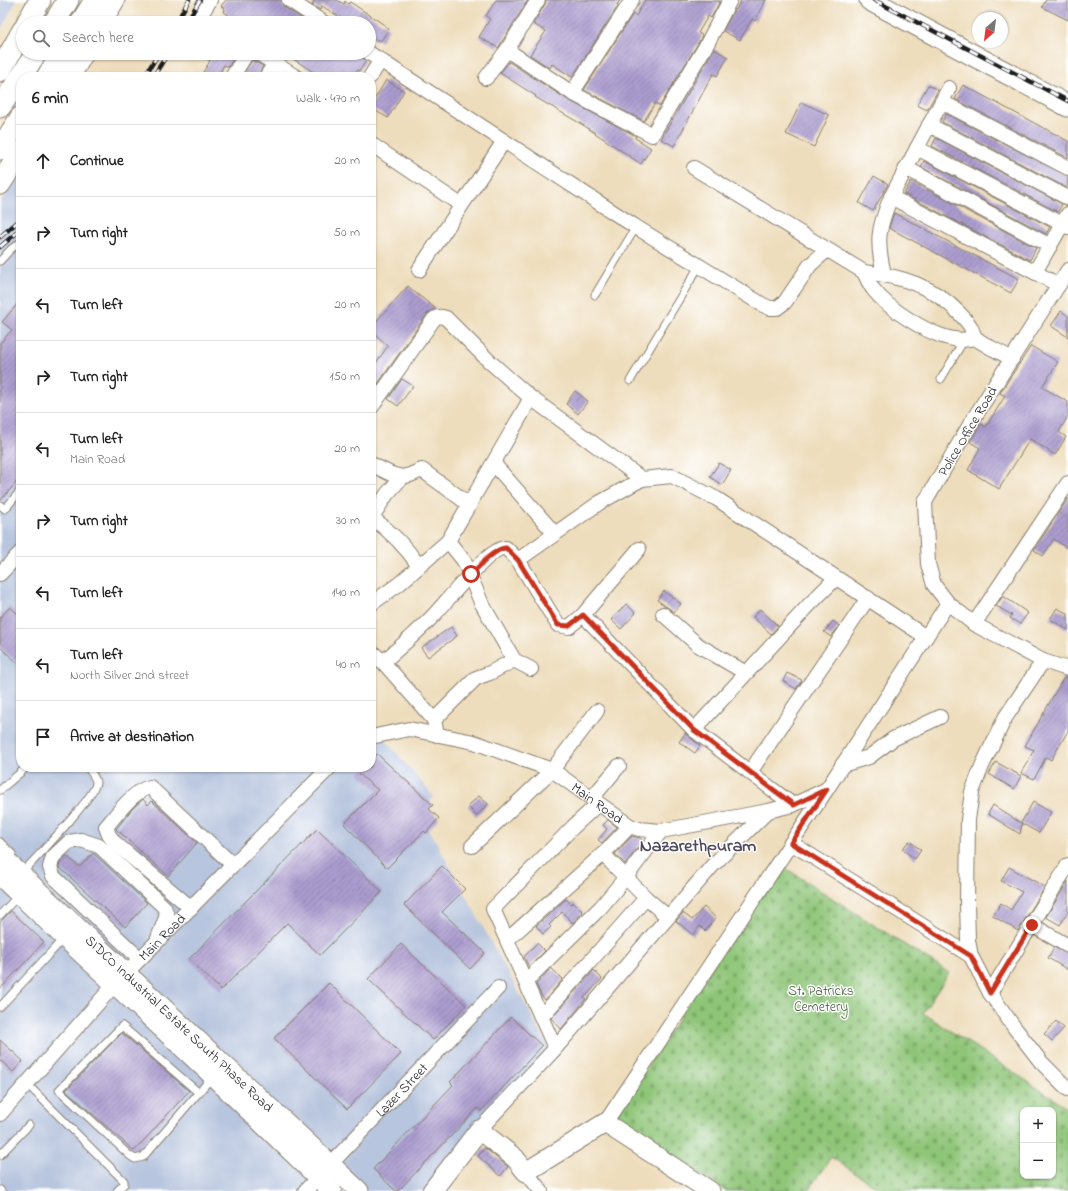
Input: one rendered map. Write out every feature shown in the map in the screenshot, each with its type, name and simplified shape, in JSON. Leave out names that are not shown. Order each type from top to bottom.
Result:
[{"type":"main road","points":[[31,16],[40,0]]},
{"type":"main road","points":[[58,16],[68,0]]},
{"type":"main road","points":[[85,16],[95,0]]},
{"type":"main road","points":[[104,16],[114,0]]},
{"type":"main road","points":[[882,3],[1068,106]]},
{"type":"main road","points":[[0,71],[16,42]]},
{"type":"main road","points":[[24,72],[32,60]]},
{"type":"main road","points":[[49,72],[57,60]]},
{"type":"main road","points":[[72,72],[79,60]]},
{"type":"main road","points":[[0,107],[16,84]]},
{"type":"main road","points":[[0,184],[15,155]]},
{"type":"main road","name":"SIDCO Industrial Estate South Phase Road","points":[[17,863],[120,978],[213,1076],[324,1171],[359,1191]]},
{"type":"main road","name":"SIDCO Industrial Estate South Phase Road","points":[[0,876],[64,938],[120,978],[324,1171],[332,1191]]},
{"type":"main road","points":[[432,1191],[479,1130],[515,1158],[526,1172],[605,1123],[710,1191]]},
{"type":"street","points":[[205,16],[210,0]]},
{"type":"street","points":[[289,0],[313,16]]},
{"type":"street","points":[[486,78],[507,50],[538,0]]},
{"type":"street","points":[[572,92],[632,0]]},
{"type":"street","points":[[507,50],[572,92],[652,135],[707,44],[730,0]]},
{"type":"street","points":[[376,57],[504,142],[636,227],[763,305],[770,308],[777,308],[784,302],[810,265],[827,250]]},
{"type":"street","points":[[235,72],[243,60]]},
{"type":"street","points":[[270,60],[288,72]]},
{"type":"street","points":[[371,72],[374,60]]},
{"type":"street","points":[[269,72],[275,63]]},
{"type":"street","points":[[884,274],[879,254],[879,236],[884,213],[906,168],[949,88]]},
{"type":"street","points":[[942,102],[1068,168]]},
{"type":"street","points":[[929,125],[1068,198]]},
{"type":"street","points":[[419,270],[504,142]]},
{"type":"street","points":[[376,147],[461,206]]},
{"type":"street","points":[[917,148],[1066,222],[1035,272]]},
{"type":"street","points":[[694,168],[864,272],[884,274],[912,282],[948,302],[961,314],[971,328],[970,339]]},
{"type":"street","points":[[906,168],[1050,246]]},
{"type":"street","points":[[891,197],[1059,285]]},
{"type":"street","name":"Police Office Road","points":[[1068,270],[972,421],[925,502],[928,564],[934,585],[948,603],[974,624],[1043,661],[1068,669]]},
{"type":"street","points":[[864,272],[873,289],[901,315],[944,337],[956,340],[970,339],[1012,359]]},
{"type":"street","points":[[376,401],[434,319],[442,316],[446,318],[489,361],[531,398],[642,478]]},
{"type":"street","points":[[376,600],[399,584],[448,541],[531,398]]},
{"type":"street","points":[[494,464],[555,534]]},
{"type":"street","points":[[376,466],[391,474],[402,477],[422,470],[470,505]]},
{"type":"street","points":[[518,560],[599,503],[642,478],[672,476],[717,499],[926,637]]},
{"type":"street","points":[[376,510],[402,477]]},
{"type":"street","points":[[974,624],[1068,483]]},
{"type":"street","points":[[376,521],[408,550],[419,566]]},
{"type":"street","points":[[448,541],[464,561],[471,574],[481,602],[514,660],[531,669]]},
{"type":"street","points":[[383,662],[434,616],[457,588],[471,574],[490,556],[502,548],[506,548],[518,560],[558,625],[569,626],[583,615],[639,549]]},
{"type":"street","points":[[0,574],[16,557]]},
{"type":"street","points":[[694,730],[809,605],[836,578]]},
{"type":"street","points":[[750,772],[868,598]]},
{"type":"street","points":[[605,1123],[827,789],[948,603]]},
{"type":"street","points":[[663,614],[698,646],[746,673]]},
{"type":"street","points":[[583,615],[694,730],[794,805]]},
{"type":"street","points":[[376,656],[434,720],[437,735]]},
{"type":"street","points":[[434,720],[476,678],[490,674],[514,660]]},
{"type":"street","points":[[1043,661],[1005,718],[982,766],[972,792],[968,820],[968,940],[971,956],[990,993],[1041,1062],[1068,1089]]},
{"type":"street","points":[[472,846],[552,770],[597,711]]},
{"type":"street","points":[[842,766],[869,757],[893,739],[940,717]]},
{"type":"street","name":"Main Road","points":[[376,736],[409,729],[474,742],[552,770],[630,826],[639,829],[661,831],[768,811],[794,805],[827,789]]},
{"type":"street","points":[[556,1048],[493,909],[573,827],[595,801],[619,766]]},
{"type":"street","name":"Main Road","points":[[0,1114],[120,978],[325,772]]},
{"type":"street","points":[[191,908],[114,842],[109,835],[106,827],[138,792],[144,788],[150,787],[233,865]]},
{"type":"street","points":[[479,1130],[556,1048],[713,865],[768,811]]},
{"type":"street","points":[[507,940],[603,854],[630,826]]},
{"type":"street","points":[[526,981],[601,907],[661,831]]},
{"type":"street","points":[[140,959],[53,876],[50,867],[53,857],[69,842],[81,840],[99,846],[164,907],[166,915],[157,941]]},
{"type":"street","points":[[791,843],[971,956]]},
{"type":"street","points":[[603,854],[646,898],[668,917]]},
{"type":"street","points":[[990,993],[1068,865]]},
{"type":"street","points":[[542,1016],[646,898]]},
{"type":"street","points":[[1032,925],[1068,946]]},
{"type":"street","name":"Lazer Street","points":[[305,1191],[498,988]]},
{"type":"street","points":[[526,1172],[541,1191]]},
{"type":"lane","points":[[594,295],[636,227]]},
{"type":"lane","points":[[0,261],[16,246]]},
{"type":"lane","points":[[630,380],[699,266]]},
{"type":"lane","points":[[941,379],[970,339]]},
{"type":"lane","points":[[0,505],[5,509],[16,496]]},
{"type":"lane","points":[[0,790],[21,772]]},
{"type":"lane","points":[[0,842],[17,863],[80,809],[92,792],[96,783],[90,772]]},
{"type":"lane","points":[[0,915],[19,894]]},
{"type":"lane","points":[[0,1007],[64,938]]},
{"type":"lane","points":[[200,1093],[122,1026],[59,1090],[135,1159],[143,1157],[200,1093],[213,1076]]},
{"type":"lane","points":[[27,1084],[124,1181],[124,1184],[117,1191]]},
{"type":"lane","points":[[0,1155],[29,1125]]},
{"type":"shaded area","points":[[0,0],[17,0],[0,31]]},
{"type":"shaded area","points":[[16,180],[16,772],[376,772],[376,730],[382,736],[434,797],[421,814],[550,1049],[430,1191],[0,1191],[0,202]]},
{"type":"green space","name":"St. Patricks Cemetery","points":[[779,864],[949,973],[923,1013],[1068,1108],[1068,1191],[882,1191],[831,1157],[808,1191],[726,1191],[614,1118]]},
{"type":"building","points":[[226,0],[281,0],[284,7],[298,16],[228,16],[224,12],[225,9],[221,6]]},
{"type":"building","points":[[313,0],[337,0],[344,4],[345,1],[348,4],[350,2],[371,16],[338,16],[322,6],[320,10],[312,5],[315,1]]},
{"type":"building","points":[[496,0],[528,0],[498,48],[479,37],[490,19],[486,16]]},
{"type":"building","points":[[546,0],[620,0],[617,5],[618,6],[572,77],[552,64],[550,68],[530,55],[546,31],[533,24]]},
{"type":"building","points":[[645,0],[720,1],[711,18],[708,16],[698,33],[702,35],[700,40],[660,106],[655,103],[644,121],[584,90],[633,14],[636,16]]},
{"type":"building","points":[[741,0],[766,0],[755,21],[752,19],[740,40],[723,31]]},
{"type":"building","points":[[1046,0],[1068,0],[1068,20],[1042,7]]},
{"type":"building","points":[[376,19],[389,29],[381,41],[377,39],[376,41]]},
{"type":"building","points":[[714,49],[728,57],[717,76],[713,74],[674,146],[661,139]]},
{"type":"building","points":[[208,60],[232,60],[228,67],[224,65],[220,72],[203,72],[210,61]]},
{"type":"building","points":[[252,60],[263,66],[260,72],[244,72]]},
{"type":"building","points":[[295,60],[366,61],[359,71],[357,70],[356,72],[313,72]]},
{"type":"building","points":[[509,62],[568,100],[636,136],[635,138],[651,148],[641,164],[583,125],[535,97],[536,96],[500,73]]},
{"type":"building","points":[[386,80],[404,91],[388,118],[376,111],[376,97]]},
{"type":"building","points":[[928,85],[938,90],[927,110],[917,105]]},
{"type":"building","points":[[963,85],[1068,141],[1068,158],[955,99]]},
{"type":"building","points":[[801,102],[829,115],[814,147],[786,134]]},
{"type":"building","points":[[946,114],[1068,176],[1067,188],[942,122]]},
{"type":"building","points":[[936,138],[1062,204],[1058,212],[932,146]]},
{"type":"building","points":[[924,161],[1050,227],[1046,234],[921,167]]},
{"type":"building","points":[[874,176],[888,184],[873,211],[859,203]]},
{"type":"building","points":[[911,181],[1036,248],[1030,260],[904,194]]},
{"type":"building","points":[[894,213],[1019,279],[1011,293],[889,228]]},
{"type":"building","points":[[408,286],[435,308],[427,314],[376,386],[376,363],[388,346],[376,335],[376,321]]},
{"type":"building","points":[[16,306],[16,483],[0,500],[0,343],[12,330],[2,322]]},
{"type":"building","points":[[1061,311],[1068,316],[1068,337],[1051,326]]},
{"type":"building","points":[[1031,346],[1058,362],[1042,387],[1068,402],[1068,416],[1059,432],[1066,437],[1055,455],[1030,439],[999,489],[968,470],[980,448],[970,442],[981,424],[986,427],[1005,396],[1000,393]]},
{"type":"building","points":[[402,379],[413,386],[398,406],[388,399]]},
{"type":"building","points":[[575,391],[588,401],[578,414],[566,404]]},
{"type":"building","points":[[719,463],[731,470],[722,485],[710,477]]},
{"type":"building","points":[[1068,498],[1068,549],[1054,539],[1043,556],[1034,550]]},
{"type":"building","points":[[664,591],[681,604],[674,612],[657,600]]},
{"type":"building","points":[[1003,596],[1028,613],[1020,624],[1010,618],[1012,615],[996,606]]},
{"type":"building","points":[[626,604],[636,613],[621,629],[611,620]]},
{"type":"building","points":[[10,607],[16,612],[16,661],[0,647],[0,618]]},
{"type":"building","points":[[1057,608],[1068,614],[1068,630],[1050,619]]},
{"type":"building","points":[[760,609],[778,626],[771,634],[753,617]]},
{"type":"building","points":[[833,621],[839,626],[831,637],[824,632]]},
{"type":"building","points":[[451,627],[457,636],[428,657],[421,648]]},
{"type":"building","points":[[787,673],[802,680],[796,689],[783,681]]},
{"type":"building","points":[[1064,677],[1068,677],[1068,731],[1051,760],[1046,757],[1034,779],[1021,773],[1034,750],[1025,746]]},
{"type":"building","points":[[685,733],[700,746],[695,753],[679,742]]},
{"type":"building","points":[[377,754],[433,805],[429,809],[439,818],[426,833],[424,831],[387,868],[344,824],[378,790],[359,774],[361,772],[376,772]]},
{"type":"building","points":[[996,762],[1021,776],[1014,789],[989,774]]},
{"type":"building","points":[[479,796],[488,804],[476,816],[468,806]]},
{"type":"building","points":[[143,799],[148,805],[152,801],[197,843],[168,876],[116,829],[132,809]]},
{"type":"building","points":[[1033,802],[1051,812],[1039,833],[1021,823]]},
{"type":"building","points":[[993,805],[1022,824],[1020,834],[988,814]]},
{"type":"building","points":[[608,820],[617,827],[602,843],[598,840],[607,829],[603,825]]},
{"type":"building","points":[[317,829],[382,892],[320,955],[287,923],[221,990],[189,959]]},
{"type":"building","points":[[632,836],[640,838],[643,841],[625,864],[615,854]]},
{"type":"building","points":[[909,841],[921,850],[915,859],[902,849]]},
{"type":"building","points":[[93,853],[147,903],[125,927],[59,867],[60,862],[67,856],[80,867]]},
{"type":"building","points":[[442,866],[465,889],[442,912],[485,953],[470,969],[404,905]]},
{"type":"building","points":[[1009,867],[1045,887],[1018,931],[993,916],[1001,903],[1011,910],[1022,892],[1001,881]]},
{"type":"building","points":[[1068,881],[1068,912],[1060,925],[1046,917]]},
{"type":"building","points":[[566,899],[571,904],[573,902],[583,912],[573,923],[562,912],[549,925],[551,927],[543,934],[536,926]]},
{"type":"building","points":[[704,907],[716,918],[705,931],[700,926],[693,935],[676,921],[683,913],[692,920]]},
{"type":"building","points":[[11,911],[44,942],[0,989],[0,922]]},
{"type":"building","points":[[537,943],[545,951],[529,967],[524,957]]},
{"type":"building","points":[[401,944],[466,1005],[433,1040],[368,979]]},
{"type":"building","points":[[1054,947],[1068,954],[1068,970],[1048,958]]},
{"type":"building","points":[[551,968],[563,979],[545,1000],[536,984]]},
{"type":"building","points":[[594,970],[602,979],[584,998],[586,999],[561,1029],[551,1018]]},
{"type":"building","points":[[329,983],[401,1054],[347,1109],[274,1038]]},
{"type":"building","points":[[511,1017],[542,1046],[481,1111],[478,1108],[398,1191],[396,1191],[373,1169],[453,1085],[450,1082]]},
{"type":"building","points":[[1056,1021],[1064,1028],[1052,1041],[1044,1034]]},
{"type":"building","points":[[122,1033],[189,1091],[134,1151],[66,1090]]},
{"type":"building","points":[[0,1040],[23,1061],[13,1072],[0,1060]]},
{"type":"building","points":[[485,1148],[508,1167],[500,1176],[478,1156]]},
{"type":"railway","points":[[180,16],[189,0]]},
{"type":"railway","points":[[190,16],[200,0]]},
{"type":"railway","points":[[874,0],[1068,101]]},
{"type":"railway","points":[[147,72],[155,60]]},
{"type":"railway","points":[[156,72],[164,60]]},
{"type":"railway","points":[[0,237],[16,223]]},
{"type":"railway","points":[[0,247],[16,233]]},
{"type":"district","name":"Nazarethpuram","points":[[698,845]]},
{"type":"route","points":[[471,574],[490,556],[502,548],[506,548],[518,560],[558,625],[563,627],[569,626],[583,615],[694,730],[794,805],[827,789],[791,843],[971,956],[990,993],[1032,925]]}]
